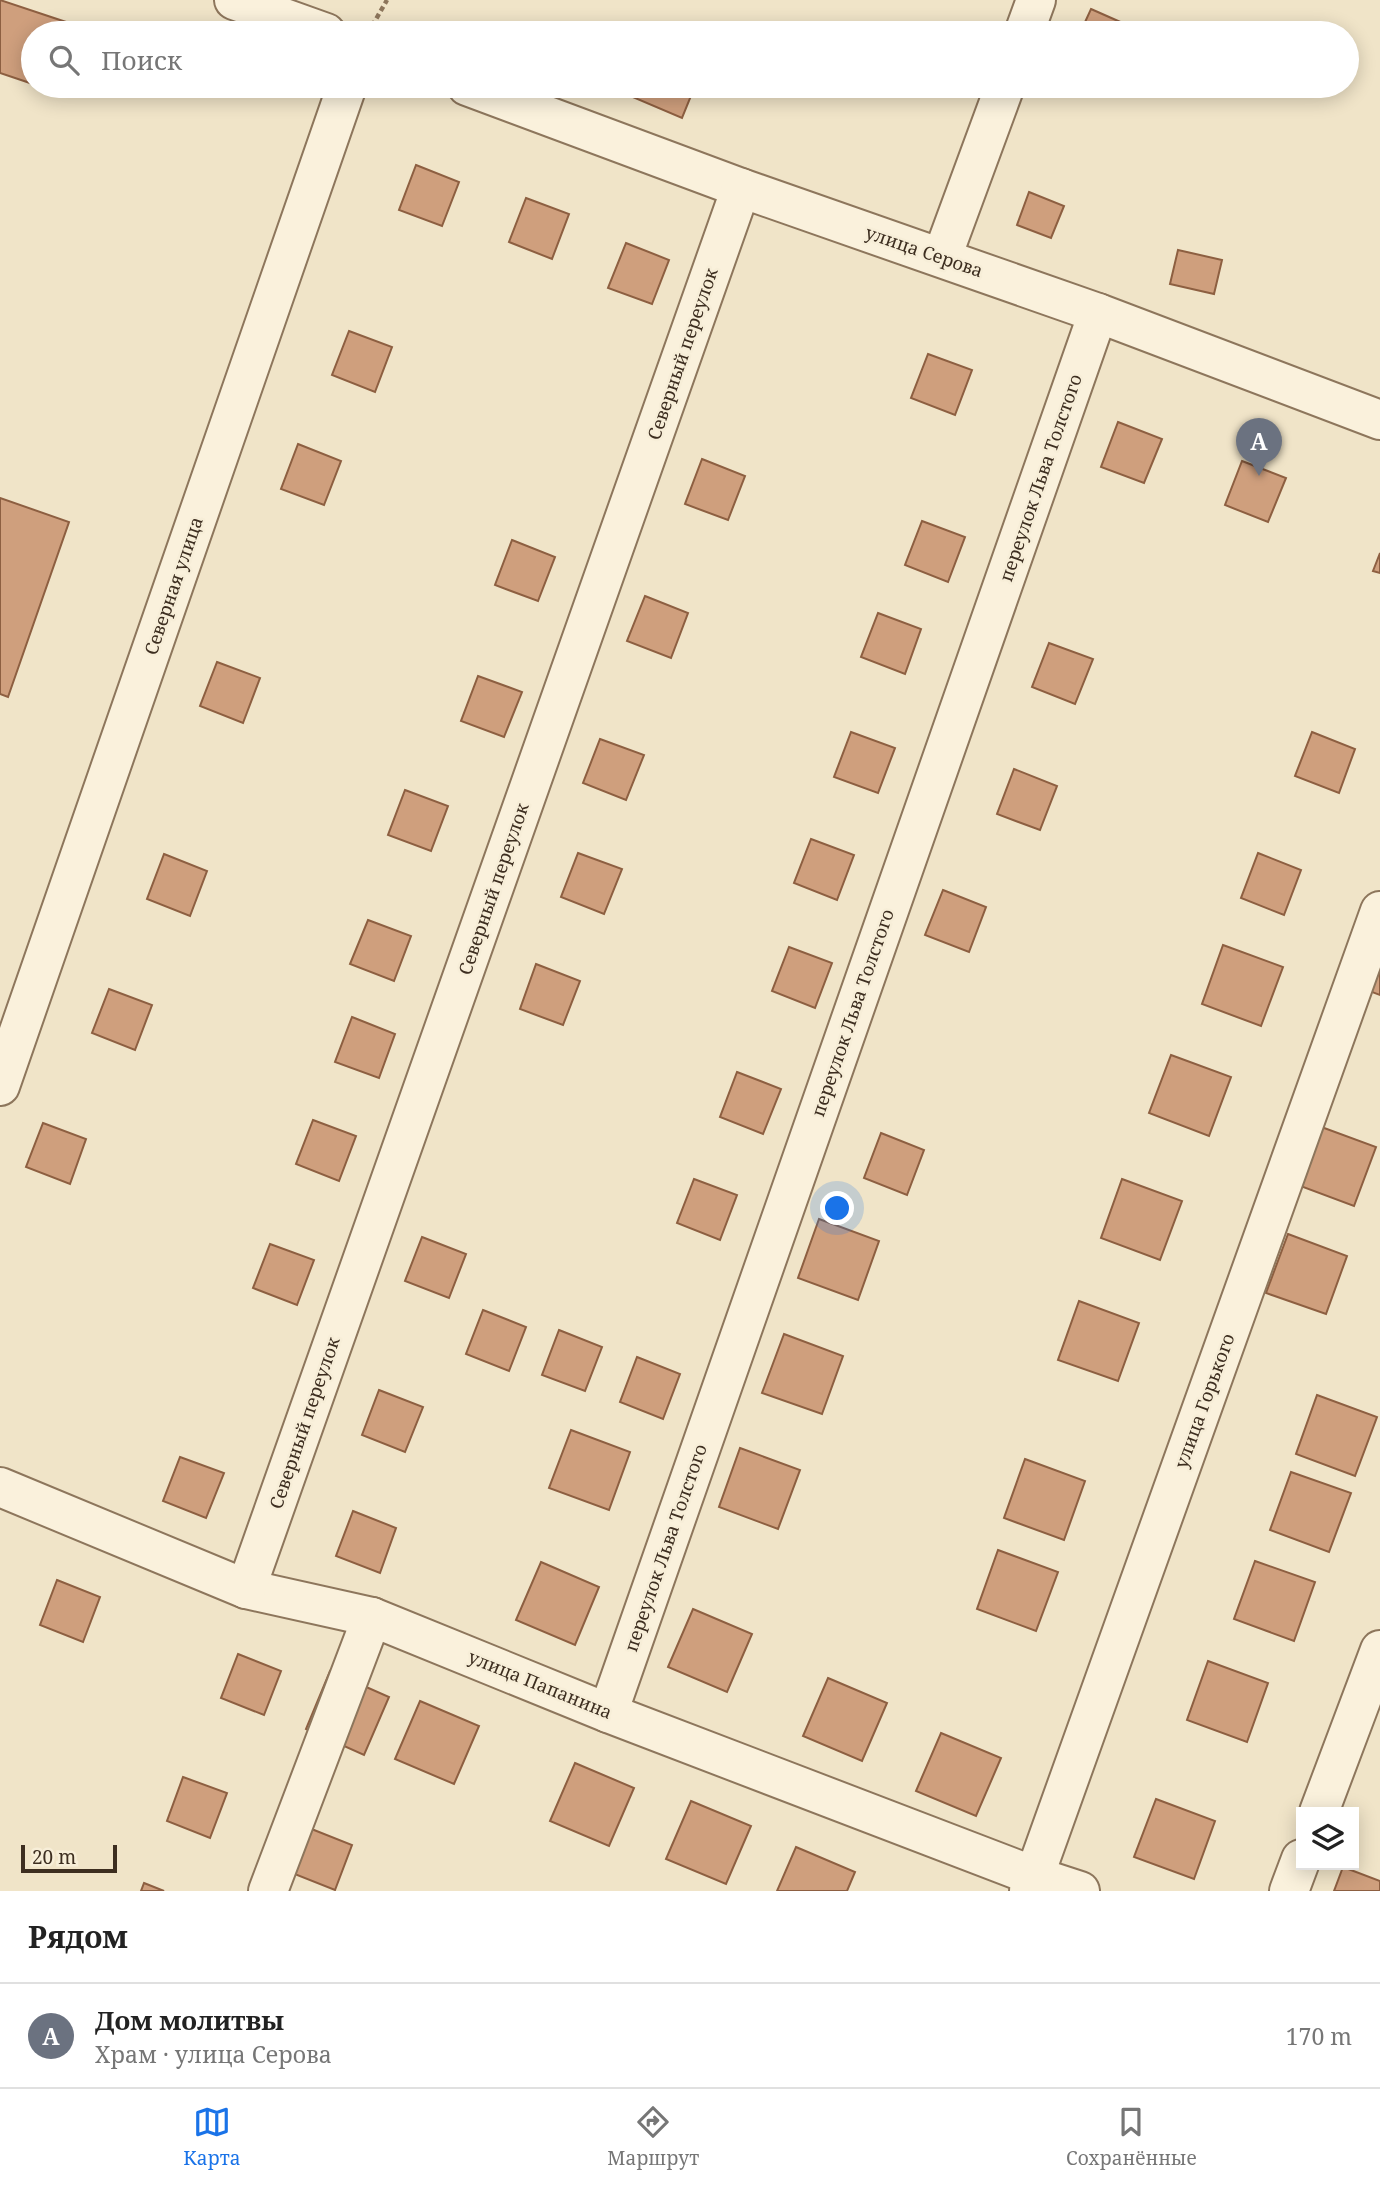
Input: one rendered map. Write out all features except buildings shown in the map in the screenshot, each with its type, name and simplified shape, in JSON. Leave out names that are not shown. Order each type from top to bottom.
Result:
[{"type":"street","points":[[234,0],[293,21]]},
{"type":"street","points":[[1028,21],[1036,0]]},
{"type":"street","name":"Северная улица","points":[[0,1086],[343,98]]},
{"type":"street","name":"улица Серова","points":[[499,98],[741,188],[1098,313],[1380,420]]},
{"type":"street","points":[[942,257],[1001,98]]},
{"type":"street","name":"Северный переулок","points":[[246,1589],[741,188]]},
{"type":"street","name":"переулок Льва Толстого","points":[[608,1713],[1098,313]]},
{"type":"street","name":"улица Горького","points":[[1032,1884],[1380,911]]},
{"type":"street","name":"улица Папанина","points":[[0,1487],[246,1589],[372,1617],[1032,1884],[1080,1891]]},
{"type":"street","points":[[268,1891],[372,1617]]},
{"type":"street","points":[[1321,1807],[1380,1650]]},
{"type":"street","points":[[1289,1891],[1297,1870]]},
{"type":"path","points":[[375,21],[387,0]]},
{"type":"place","name":"Дом молитвы","points":[[1259,476]]}]
